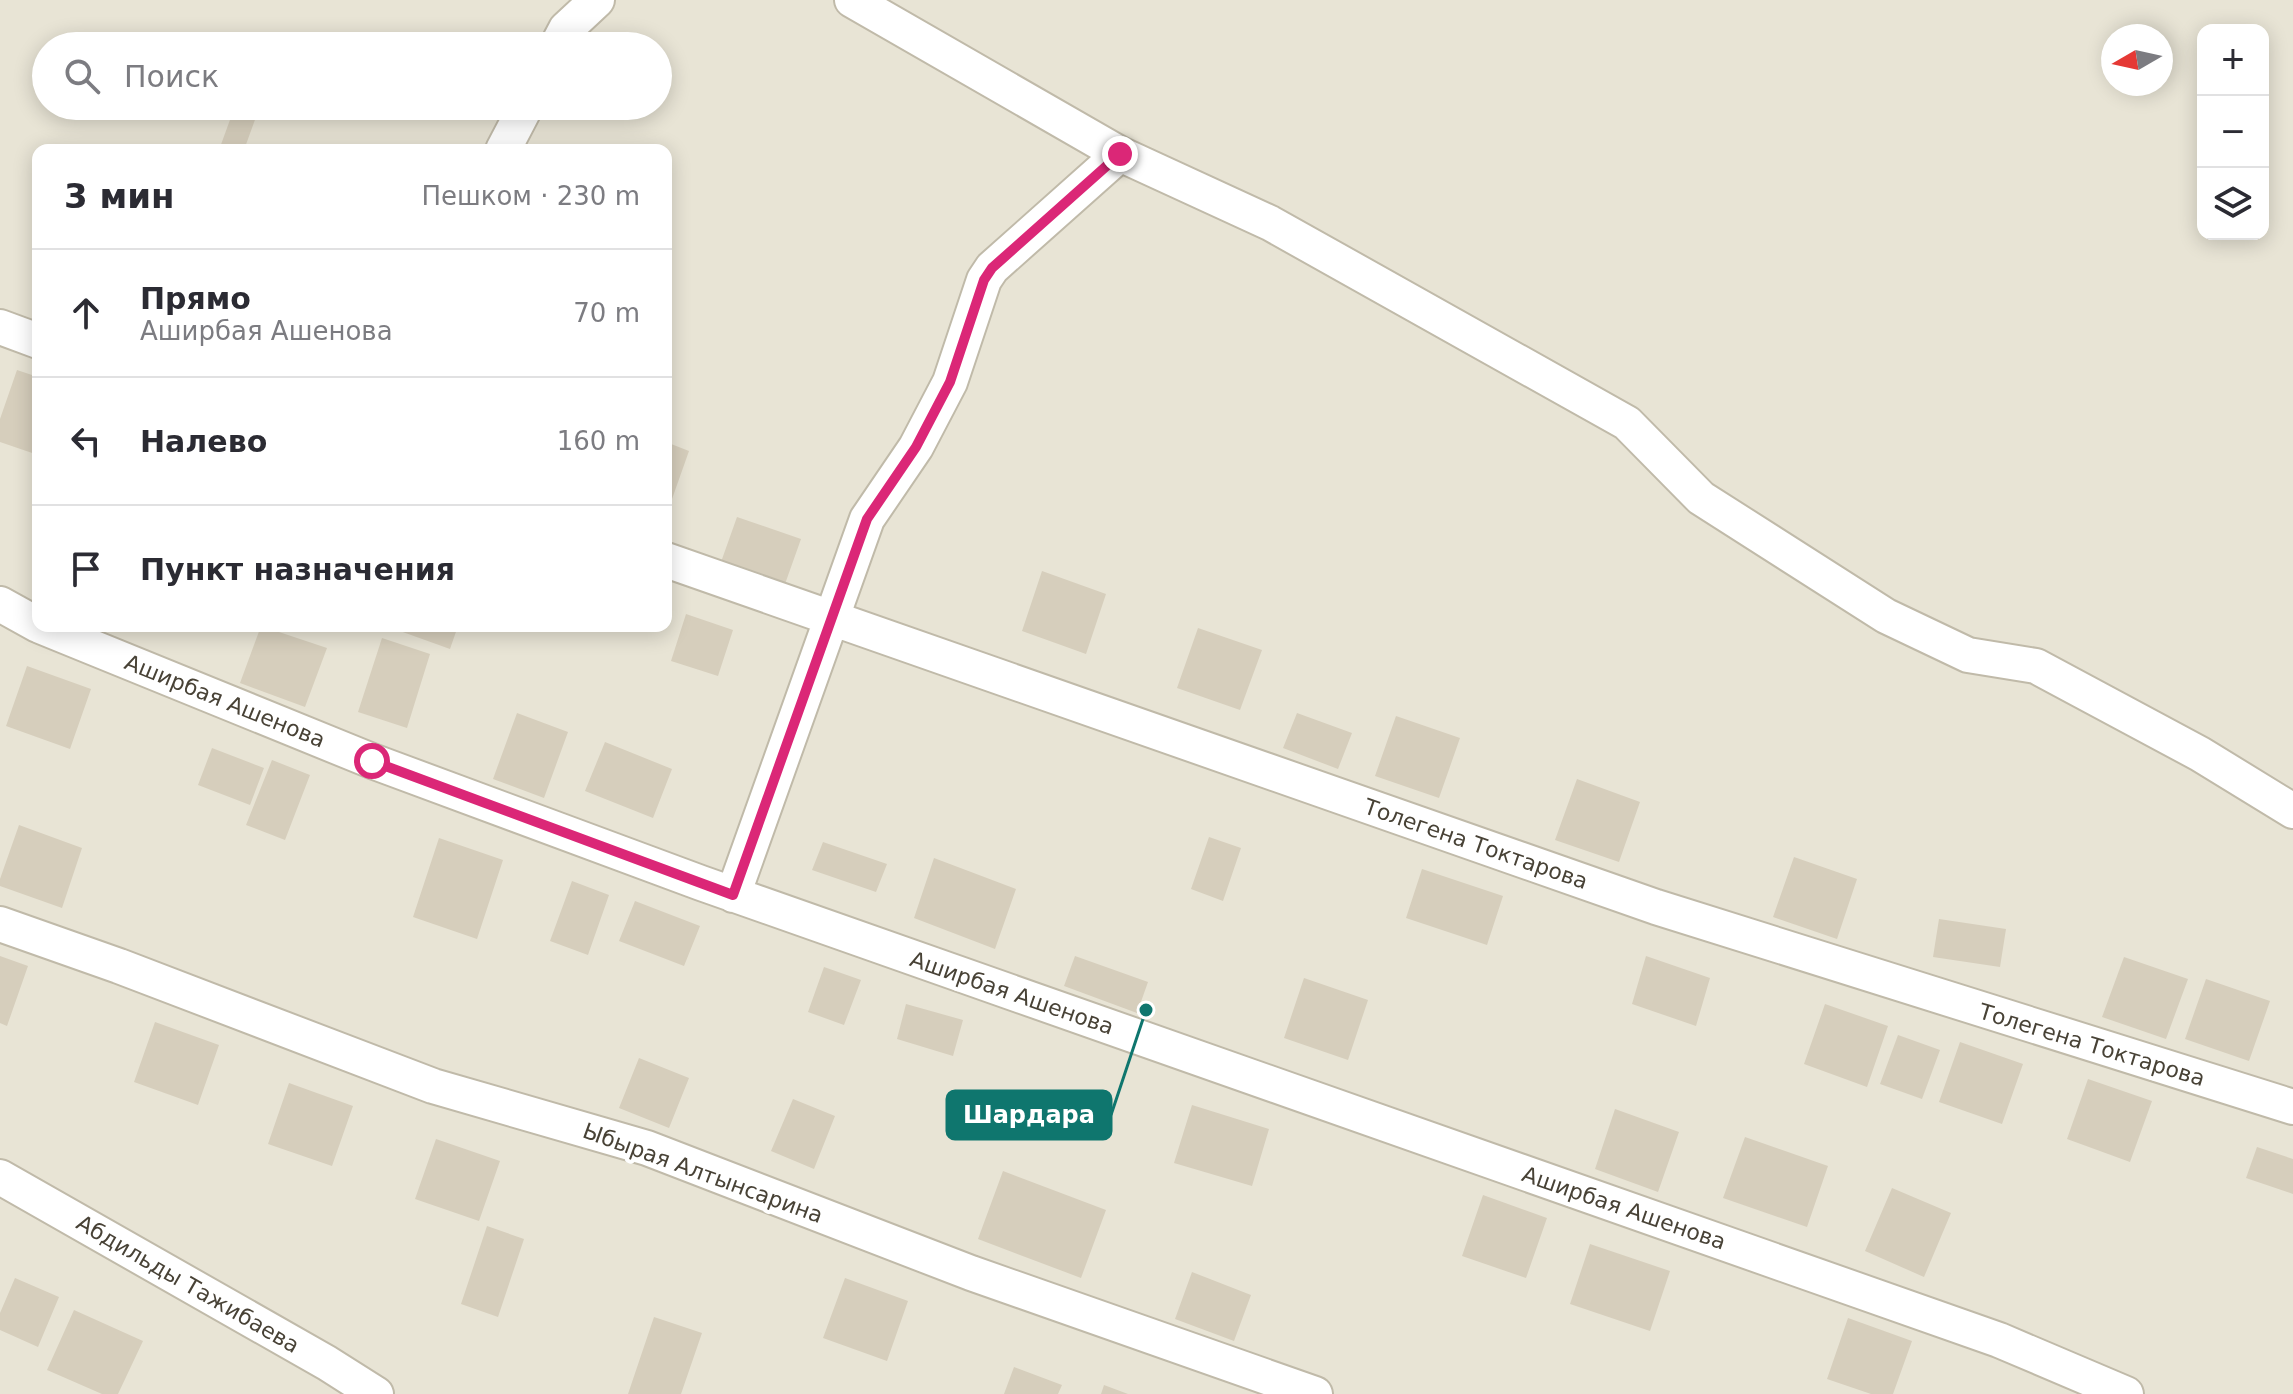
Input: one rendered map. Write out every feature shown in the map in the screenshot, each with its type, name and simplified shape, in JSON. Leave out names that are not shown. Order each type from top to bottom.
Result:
[{"type":"street","points":[[564,32],[597,0]]},
{"type":"street","points":[[852,0],[1120,154],[1270,223],[1627,423],[1701,498],[1886,616],[1968,655],[2036,666],[2200,754],[2293,811]]},
{"type":"street","points":[[506,144],[519,120]]},
{"type":"street","points":[[733,895],[867,519],[916,447],[950,382],[984,280],[992,268],[1120,154]]},
{"type":"street","points":[[0,327],[32,339]]},
{"type":"street","name":"Толегена Токтарова","points":[[672,562],[1656,907],[2293,1107]]},
{"type":"street","name":"Аширбая Ашенова","points":[[0,604],[32,622]]},
{"type":"street","name":"Аширбая Ашенова","points":[[54,632],[372,761],[733,895],[1984,1334],[2126,1394]]},
{"type":"street","name":"Ыбырая Алтынсарина","points":[[0,924],[433,1086],[647,1148],[971,1273],[1315,1394]]},
{"type":"street","name":"Абдильды Тажибаева","points":[[0,1177],[376,1394]]},
{"type":"shaded area","points":[[0,0],[2293,0],[2293,1394],[0,1394]]},
{"type":"building","points":[[230,120],[255,120],[246,144],[221,144]]},
{"type":"building","points":[[17,370],[32,375],[32,453],[0,442],[0,419]]},
{"type":"building","points":[[672,444],[689,451],[672,499]]},
{"type":"building","points":[[737,517],[801,539],[785,584],[721,562]]},
{"type":"building","points":[[1042,571],[1106,594],[1086,654],[1022,631]]},
{"type":"building","points":[[686,614],[733,630],[718,676],[671,661]]},
{"type":"building","points":[[1198,628],[1262,650],[1240,710],[1177,688]]},
{"type":"building","points":[[259,632],[279,632],[327,648],[305,707],[240,683]]},
{"type":"building","points":[[403,632],[456,632],[450,649]]},
{"type":"building","points":[[382,638],[430,654],[407,728],[358,712]]},
{"type":"building","points":[[27,666],[91,689],[70,749],[6,726]]},
{"type":"building","points":[[517,713],[568,732],[544,798],[493,779]]},
{"type":"building","points":[[1297,713],[1352,733],[1338,769],[1283,748]]},
{"type":"building","points":[[1396,716],[1460,738],[1439,798],[1375,776]]},
{"type":"building","points":[[605,742],[672,769],[653,818],[585,791]]},
{"type":"building","points":[[212,748],[264,768],[250,805],[198,785]]},
{"type":"building","points":[[272,760],[310,775],[285,840],[246,825]]},
{"type":"building","points":[[1577,779],[1640,802],[1619,862],[1555,840]]},
{"type":"building","points":[[19,825],[82,848],[62,908],[0,886]]},
{"type":"building","points":[[1209,837],[1241,848],[1223,901],[1191,889]]},
{"type":"building","points":[[439,838],[503,860],[477,939],[413,917]]},
{"type":"building","points":[[823,842],[887,864],[876,892],[812,870]]},
{"type":"building","points":[[1794,857],[1857,879],[1837,939],[1773,917]]},
{"type":"building","points":[[934,858],[1016,889],[995,949],[914,918]]},
{"type":"building","points":[[1422,869],[1503,896],[1487,945],[1406,918]]},
{"type":"building","points":[[572,881],[609,895],[588,955],[550,941]]},
{"type":"building","points":[[635,901],[700,926],[684,966],[619,941]]},
{"type":"building","points":[[1939,919],[2006,929],[2000,967],[1933,957]]},
{"type":"building","points":[[0,956],[28,966],[7,1026],[0,1023]]},
{"type":"building","points":[[1075,956],[1148,982],[1137,1013],[1064,986]]},
{"type":"building","points":[[1646,956],[1710,978],[1696,1026],[1632,1004]]},
{"type":"building","points":[[2124,957],[2188,979],[2166,1039],[2102,1017]]},
{"type":"building","points":[[824,967],[861,980],[844,1025],[808,1012]]},
{"type":"building","points":[[1304,978],[1368,1000],[1348,1060],[1284,1038]]},
{"type":"building","points":[[2206,979],[2270,1001],[2249,1061],[2185,1039]]},
{"type":"building","points":[[906,1004],[963,1020],[953,1056],[897,1039]]},
{"type":"building","points":[[1825,1004],[1888,1026],[1867,1087],[1804,1064]]},
{"type":"building","points":[[155,1022],[219,1045],[198,1105],[134,1082]]},
{"type":"building","points":[[1898,1035],[1940,1050],[1922,1099],[1880,1084]]},
{"type":"building","points":[[1960,1042],[2023,1064],[2002,1124],[1939,1102]]},
{"type":"building","points":[[639,1058],[689,1078],[669,1128],[619,1108]]},
{"type":"building","points":[[2088,1079],[2152,1101],[2130,1162],[2067,1139]]},
{"type":"building","points":[[289,1083],[353,1106],[332,1166],[268,1144]]},
{"type":"building","points":[[793,1099],[835,1116],[814,1169],[771,1151]]},
{"type":"building","points":[[1192,1105],[1269,1129],[1252,1186],[1174,1163]]},
{"type":"building","points":[[1615,1109],[1679,1132],[1658,1192],[1595,1169]]},
{"type":"building","points":[[1745,1137],[1828,1166],[1807,1227],[1723,1198]]},
{"type":"building","points":[[436,1139],[500,1161],[479,1221],[415,1199]]},
{"type":"building","points":[[2257,1147],[2293,1159],[2293,1194],[2246,1178]]},
{"type":"building","points":[[1003,1171],[1106,1210],[1081,1278],[978,1239]]},
{"type":"building","points":[[1892,1188],[1951,1213],[1924,1277],[1865,1251]]},
{"type":"building","points":[[1483,1195],[1547,1218],[1526,1278],[1462,1256]]},
{"type":"building","points":[[487,1226],[524,1239],[498,1317],[461,1304]]},
{"type":"building","points":[[1590,1244],[1670,1271],[1650,1331],[1570,1304]]},
{"type":"building","points":[[1192,1272],[1251,1295],[1234,1341],[1175,1319]]},
{"type":"building","points":[[15,1278],[59,1297],[38,1347],[0,1330],[0,1313]]},
{"type":"building","points":[[845,1278],[908,1301],[887,1361],[823,1338]]},
{"type":"building","points":[[74,1310],[143,1341],[118,1394],[102,1394],[47,1370]]},
{"type":"building","points":[[654,1317],[702,1333],[681,1394],[628,1394]]},
{"type":"building","points":[[1848,1318],[1912,1341],[1893,1394],[1871,1394],[1827,1379]]},
{"type":"building","points":[[1014,1367],[1062,1385],[1058,1394],[1004,1394]]},
{"type":"building","points":[[1104,1385],[1128,1394],[1101,1394]]},
{"type":"place","name":"Шардара","points":[[1146,1010]]},
{"type":"route","points":[[372,761],[733,895],[867,519],[916,447],[950,382],[984,280],[992,268],[1120,154]]}]
